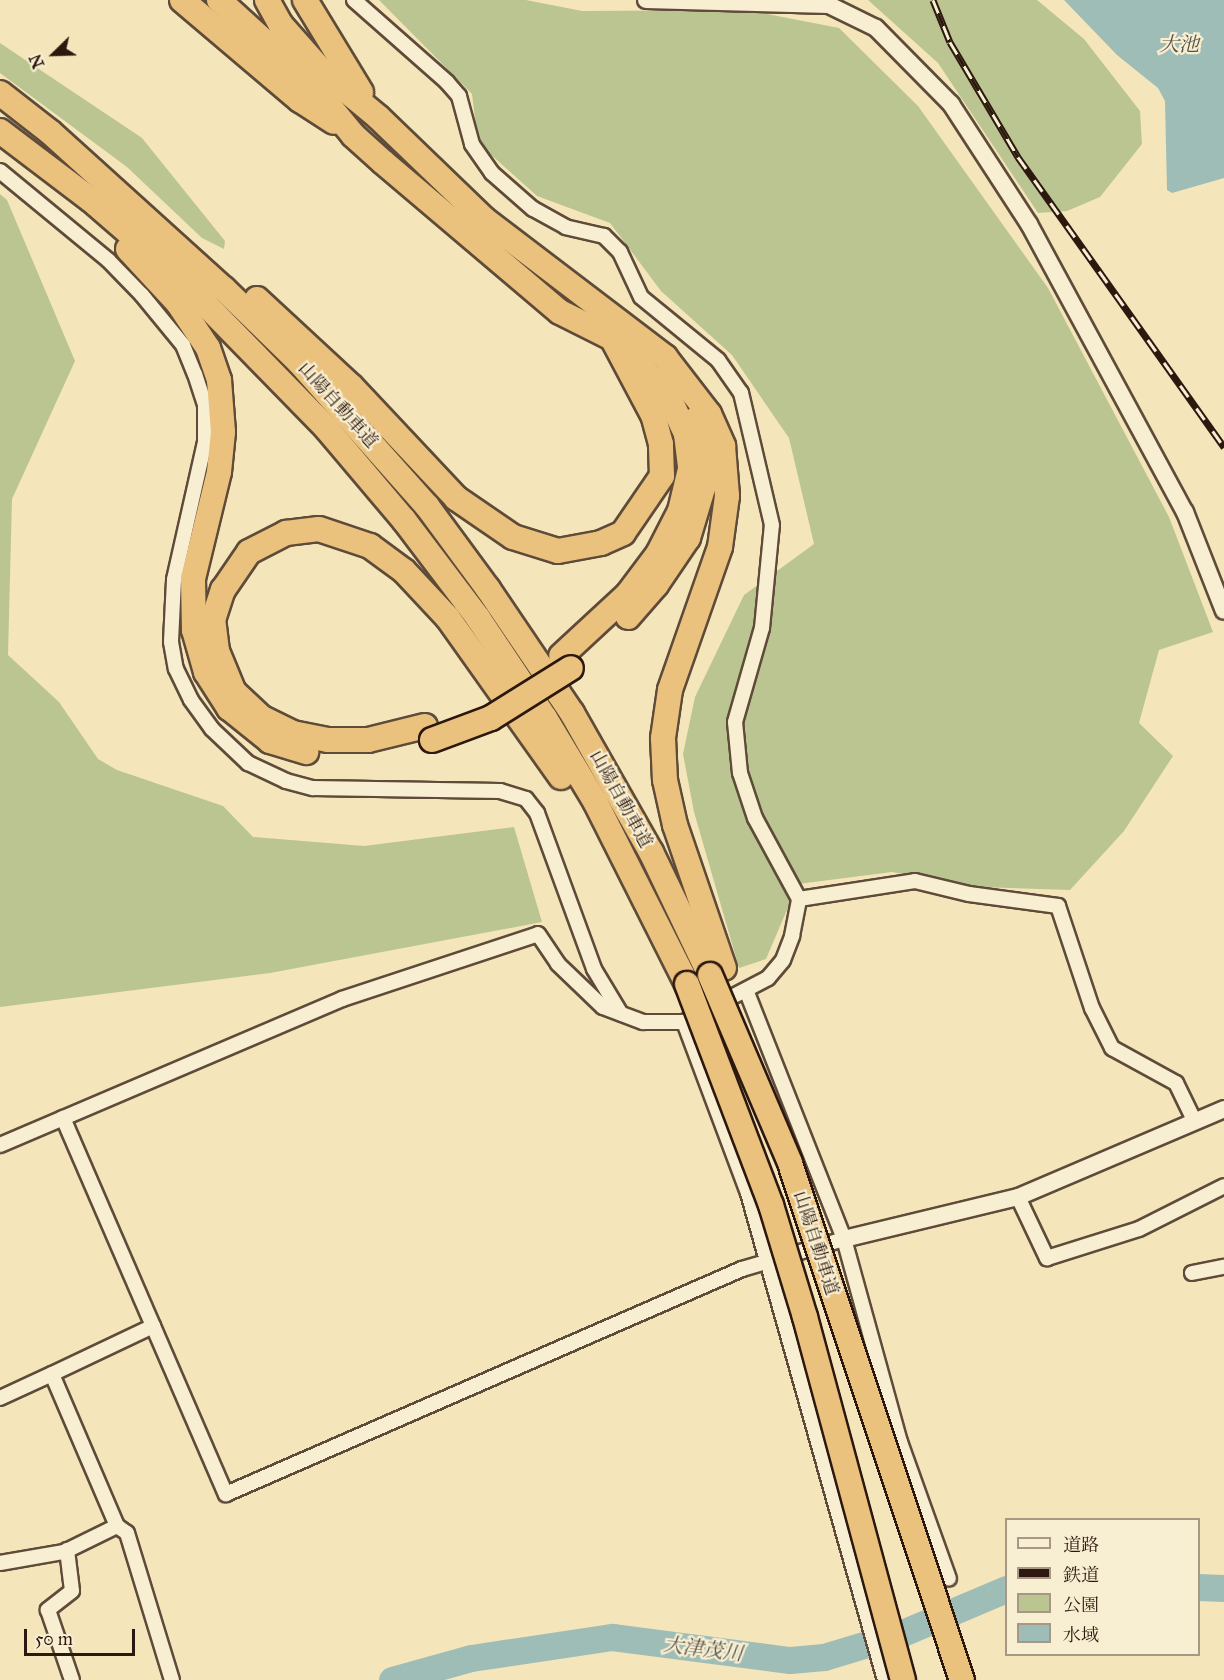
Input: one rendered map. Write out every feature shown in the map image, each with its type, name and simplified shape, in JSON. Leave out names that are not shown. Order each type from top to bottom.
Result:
[{"type":"highway","points":[[182,0],[300,100],[353,135],[560,312],[612,338],[667,393],[686,434],[690,469],[680,511],[658,554],[566,662]]},
{"type":"highway","points":[[219,0],[312,85],[353,135]]},
{"type":"highway","points":[[267,0],[281,25],[320,69],[378,117],[484,219],[664,357],[690,386],[709,414],[723,446],[727,496],[720,546],[670,690],[663,749],[675,825],[717,971]]},
{"type":"highway","points":[[304,0],[336,57],[378,117]]},
{"type":"highway","name":"山陽自動車道","points":[[0,93],[50,132],[299,362],[427,506],[488,589],[572,713],[717,971],[790,1163],[962,1680]]},
{"type":"highway","name":"山陽自動車道","points":[[0,131],[91,200],[174,272],[243,340],[327,429],[411,529],[478,618],[567,756],[638,883],[687,984],[771,1205],[806,1317],[903,1680]]},
{"type":"highway","points":[[50,132],[166,219],[275,315],[351,386],[456,498],[490,524],[537,546],[577,550],[623,533],[662,476],[662,444],[653,415],[612,338]]},
{"type":"highway","points":[[91,200],[130,252],[177,303],[208,348],[219,380],[223,432],[219,472],[193,579],[194,630],[206,672],[223,699],[270,741],[315,754],[367,755],[429,733],[566,662],[623,623],[656,585],[688,538],[704,485],[705,452],[690,386]]},
{"type":"highway","points":[[429,733],[368,740],[328,740],[293,733],[262,718],[234,692],[217,651],[213,620],[223,590],[249,552],[286,532],[319,529],[370,546],[404,571],[448,618],[549,757],[687,984]]},
{"type":"street","points":[[0,1145],[342,999],[538,934],[578,985],[603,1007],[643,1022],[684,1022],[768,978],[783,960],[792,936],[798,899],[755,818],[740,773],[735,722],[762,628],[772,525],[741,393],[718,360],[641,297],[620,252],[604,236],[566,227],[533,209],[492,173],[472,144],[459,96],[447,82],[354,0]]},
{"type":"street","points":[[646,0],[829,5],[876,28],[951,104],[1029,224],[1185,512],[1224,611]]},
{"type":"street","points":[[0,171],[109,261],[142,295],[183,345],[195,374],[205,405],[205,442],[174,580],[171,642],[176,669],[191,700],[212,729],[248,763],[286,781],[313,788],[500,791],[526,799],[537,813],[594,969],[621,1014]]},
{"type":"street","points":[[798,899],[915,881],[969,894],[1058,906],[1092,1008],[1112,1048],[1176,1083],[1194,1120]]},
{"type":"street","points":[[746,990],[844,1239],[900,1442],[949,1579]]},
{"type":"street","points":[[684,1022],[726,1125],[768,1260],[885,1680]]},
{"type":"street","points":[[63,1118],[226,1494],[768,1260],[1018,1197],[1224,1109]]},
{"type":"street","points":[[1018,1197],[1047,1258],[1139,1229],[1224,1186]]},
{"type":"street","points":[[1192,1273],[1224,1267]]},
{"type":"street","points":[[0,1398],[153,1326]]},
{"type":"street","points":[[52,1374],[117,1526],[127,1533],[172,1680]]},
{"type":"street","points":[[0,1563],[68,1550],[117,1526]]},
{"type":"street","points":[[68,1550],[72,1591],[48,1610],[72,1680]]},
{"type":"green space","points":[[379,0],[526,0],[582,11],[746,10],[839,28],[918,106],[1048,288],[1169,517],[1213,632],[1159,650],[1139,723],[1173,756],[1124,831],[1070,890],[977,887],[892,872],[798,884],[766,959],[739,968],[694,812],[683,754],[695,697],[744,595],[814,544],[789,438],[732,355],[661,291],[610,223],[537,196],[478,143],[472,94]]},
{"type":"green space","points":[[868,0],[1037,0],[1084,39],[1140,111],[1142,144],[1100,197],[1067,211],[1038,213],[938,63]]},
{"type":"green space","points":[[0,43],[142,138],[225,241],[224,249],[202,238],[127,167],[0,73]]},
{"type":"green space","points":[[0,194],[7,200],[75,361],[12,499],[8,655],[59,702],[98,759],[117,770],[223,806],[253,837],[364,846],[514,827],[542,922],[270,973],[0,1007]]},
{"type":"water","name":"大池","points":[[1064,0],[1224,0],[1224,178],[1172,193],[1167,190],[1165,101],[1158,88],[1117,55]]},
{"type":"waterway","name":"大津茂川","points":[[1200,1587],[1224,1588]]},
{"type":"waterway","name":"大津茂川","points":[[392,1680],[471,1658],[612,1637],[790,1660],[824,1657],[900,1634],[1005,1589]]},
{"type":"railway","points":[[933,0],[950,42],[1018,157],[1224,447]]}]
